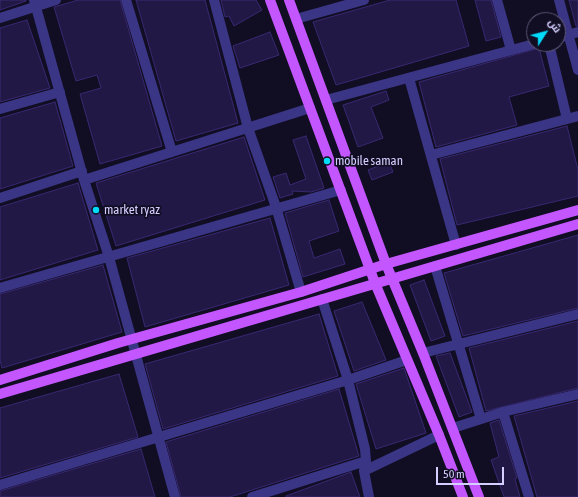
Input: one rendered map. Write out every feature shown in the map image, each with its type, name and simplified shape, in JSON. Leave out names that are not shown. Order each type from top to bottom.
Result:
[{"type":"main road","points":[[270,0],[375,283],[439,435],[463,497]]},
{"type":"main road","points":[[288,0],[391,279],[423,353],[479,497]]},
{"type":"main road","points":[[0,380],[132,340],[301,292],[386,264],[578,210]]},
{"type":"main road","points":[[0,394],[578,224]]},
{"type":"street","points":[[0,18],[35,3],[56,0]]},
{"type":"street","points":[[126,0],[172,152]]},
{"type":"street","points":[[214,0],[248,128],[276,207],[301,292]]},
{"type":"street","points":[[296,20],[364,0]]},
{"type":"street","points":[[497,0],[511,50]]},
{"type":"street","points":[[559,0],[578,70]]},
{"type":"street","points":[[35,3],[83,176],[109,257],[175,497]]},
{"type":"street","points":[[326,100],[526,46]]},
{"type":"street","points":[[551,52],[567,118]]},
{"type":"street","points":[[409,78],[456,245]]},
{"type":"street","points":[[0,109],[60,92]]},
{"type":"street","points":[[0,198],[172,152],[310,108]]},
{"type":"street","points":[[431,154],[578,116]]},
{"type":"street","points":[[0,288],[276,207],[341,190]]},
{"type":"street","points":[[435,266],[481,419]]},
{"type":"street","points":[[322,299],[348,380],[364,449],[370,497]]},
{"type":"street","points":[[423,353],[458,346],[578,314]]},
{"type":"street","points":[[0,486],[158,436],[348,380],[407,360]]},
{"type":"street","points":[[452,428],[503,412],[578,394]]},
{"type":"street","points":[[503,412],[529,497]]},
{"type":"street","points":[[252,497],[269,495],[365,466],[439,435]]},
{"type":"building","points":[[0,0],[26,0],[26,1],[0,10]]},
{"type":"building","points":[[78,0],[120,0],[162,146],[100,164],[80,94],[101,88],[97,75],[76,81],[54,7]]},
{"type":"building","points":[[136,0],[205,0],[238,123],[176,141]]},
{"type":"building","points":[[221,0],[256,0],[262,10],[234,26],[229,16],[225,17]]},
{"type":"building","points":[[390,0],[456,0],[469,46],[336,85],[313,22]]},
{"type":"building","points":[[475,0],[491,0],[501,37],[486,41]]},
{"type":"building","points":[[569,0],[578,0],[578,26],[576,26]]},
{"type":"building","points":[[27,20],[50,88],[0,102],[0,28]]},
{"type":"building","points":[[270,32],[279,55],[240,68],[233,46]]},
{"type":"building","points":[[526,52],[540,52],[549,86],[509,97],[517,125],[436,147],[419,82]]},
{"type":"building","points":[[386,91],[389,100],[371,107],[383,138],[358,147],[343,105]]},
{"type":"building","points":[[55,102],[73,166],[0,189],[0,118]]},
{"type":"building","points":[[567,126],[578,170],[578,196],[457,225],[440,159]]},
{"type":"building","points":[[306,136],[324,188],[311,192],[292,191],[293,194],[280,198],[273,177],[286,173],[290,185],[306,179],[293,140]]},
{"type":"building","points":[[244,137],[265,200],[116,246],[96,183]]},
{"type":"building","points":[[389,162],[393,172],[372,180],[368,170]]},
{"type":"building","points":[[78,183],[98,250],[0,280],[0,207]]},
{"type":"building","points":[[329,200],[339,231],[309,241],[314,258],[340,249],[345,264],[303,277],[285,213]]},
{"type":"building","points":[[270,218],[289,285],[145,327],[127,258]]},
{"type":"building","points":[[578,235],[578,308],[463,336],[444,273]]},
{"type":"building","points":[[103,265],[122,332],[2,368],[0,360],[0,294]]},
{"type":"building","points":[[424,280],[445,336],[431,341],[410,285]]},
{"type":"building","points":[[362,302],[386,360],[354,371],[334,311]]},
{"type":"building","points":[[319,314],[338,376],[163,429],[145,364]]},
{"type":"building","points":[[578,321],[578,388],[486,411],[469,348]]},
{"type":"building","points":[[450,353],[472,412],[459,417],[436,356]]},
{"type":"building","points":[[404,368],[426,433],[376,449],[356,384]]},
{"type":"building","points":[[119,374],[138,437],[0,478],[0,408]]},
{"type":"building","points":[[339,389],[359,456],[230,497],[181,497],[166,442]]},
{"type":"building","points":[[578,401],[578,497],[537,497],[514,416]]},
{"type":"building","points":[[499,420],[517,478],[515,479],[520,497],[504,497],[491,460],[499,457],[490,423]]},
{"type":"building","points":[[141,449],[155,497],[0,497],[0,491]]},
{"type":"building","points":[[351,472],[360,497],[286,497],[286,496]]},
{"type":"place","name":"mobile saman","points":[[327,161]]},
{"type":"place","name":"market ryaz","points":[[96,210]]}]
